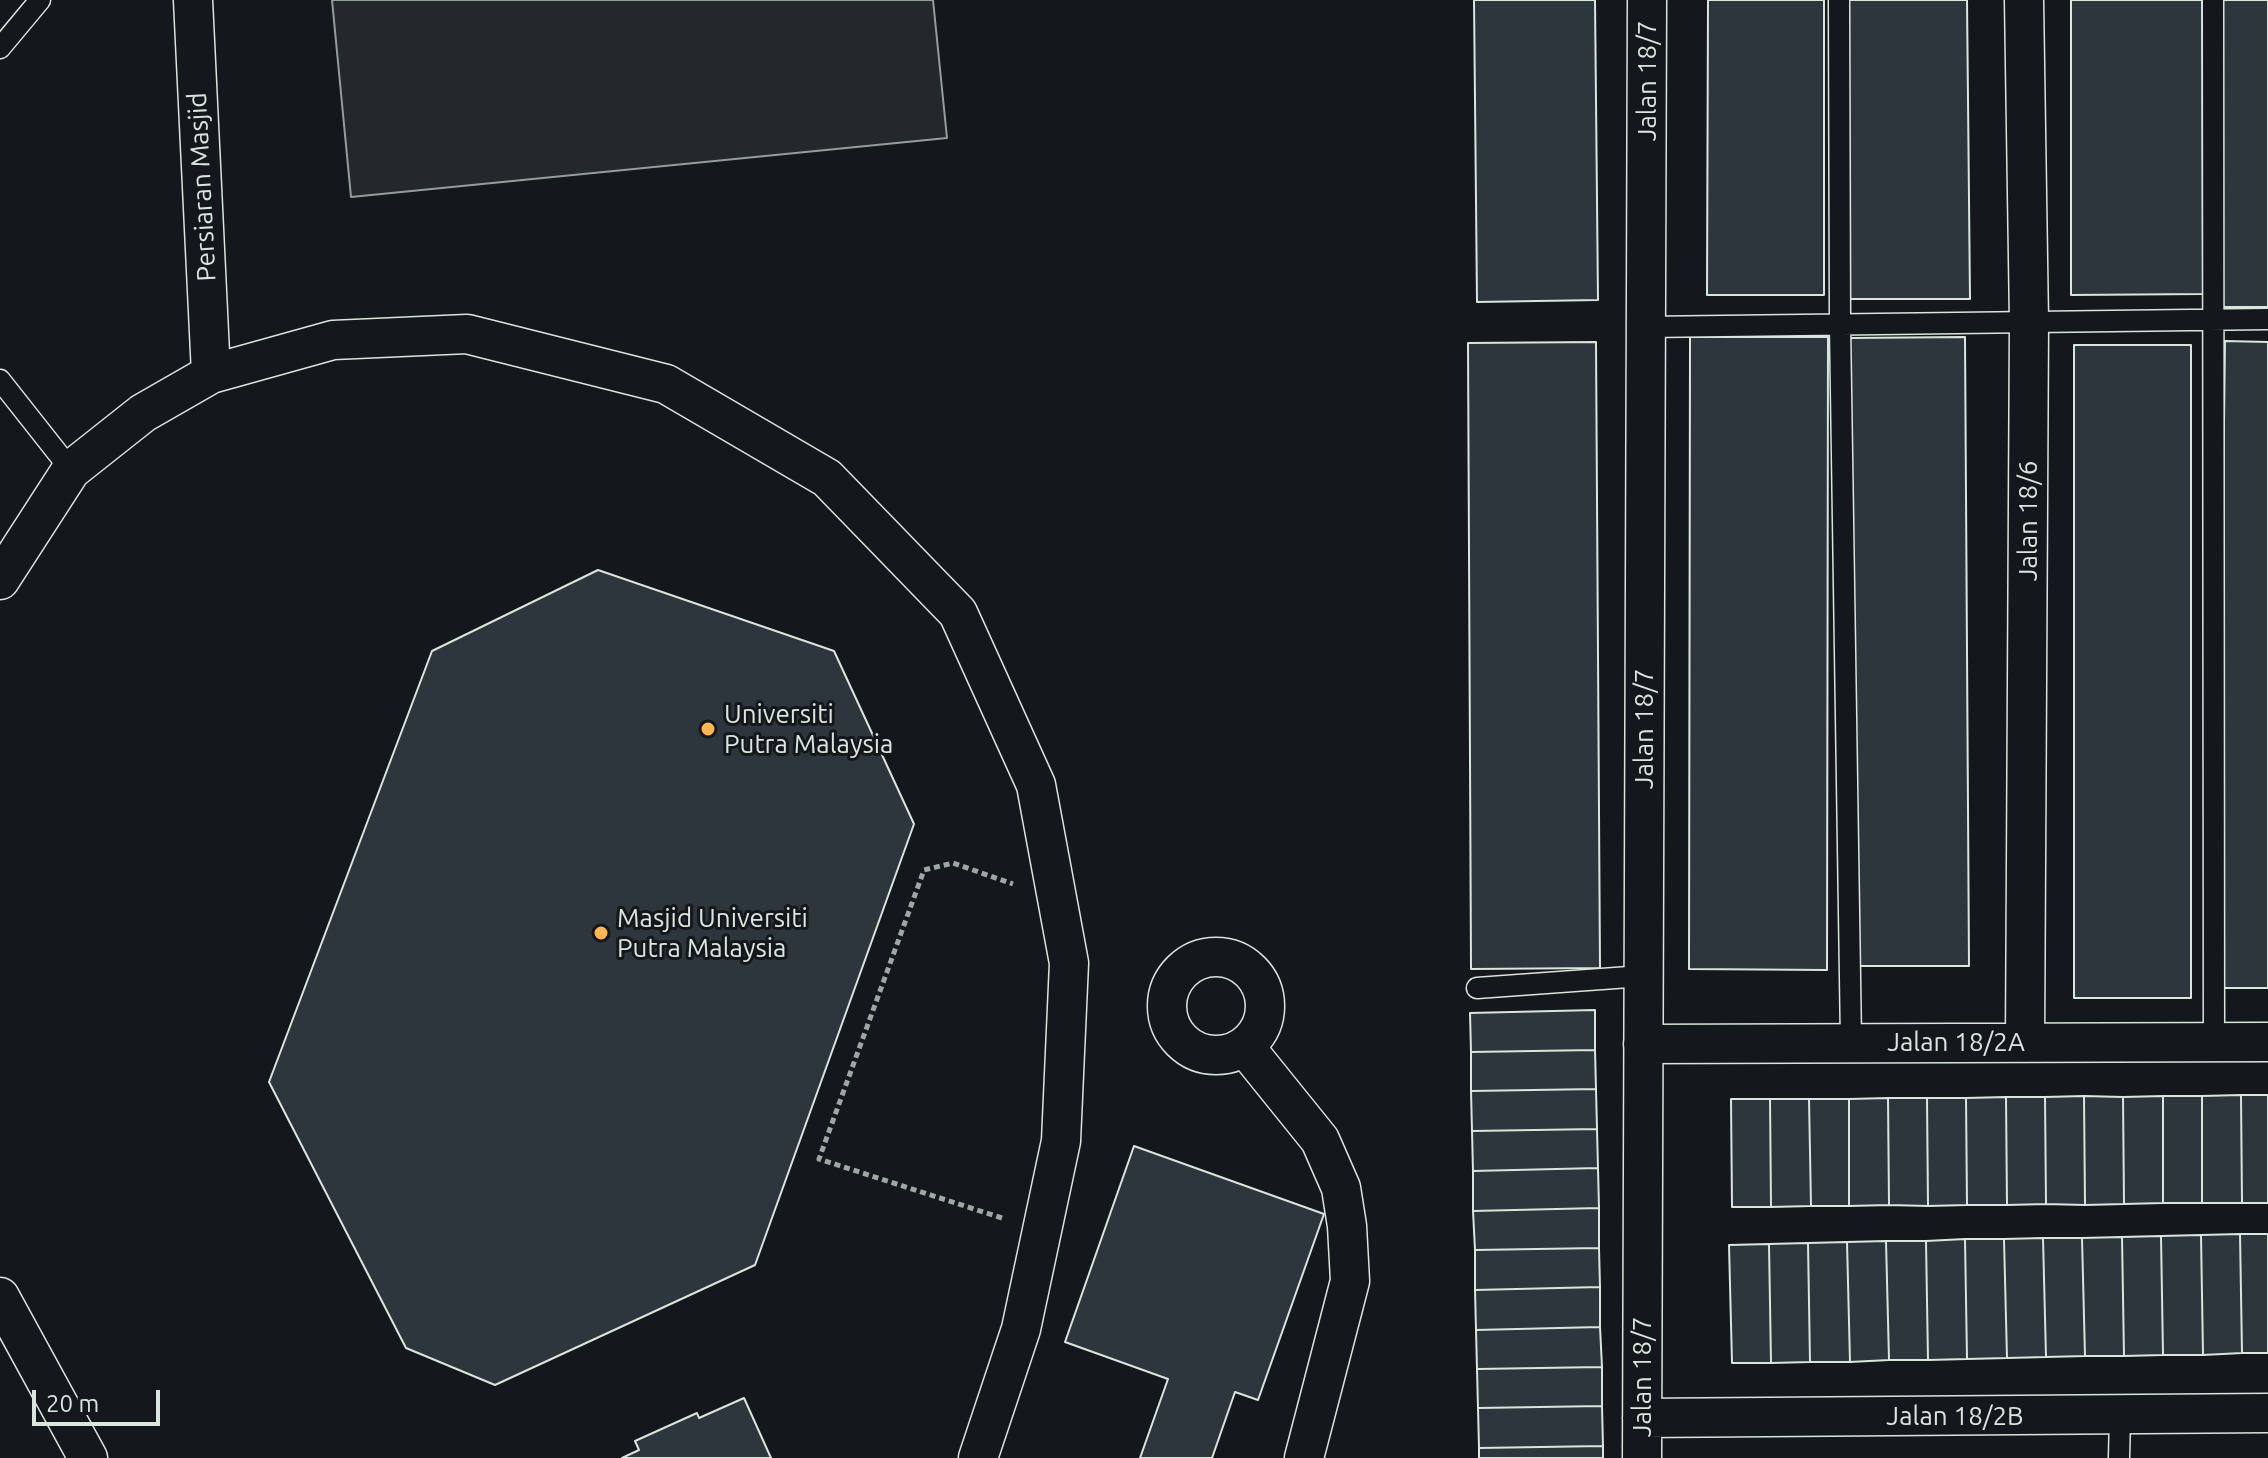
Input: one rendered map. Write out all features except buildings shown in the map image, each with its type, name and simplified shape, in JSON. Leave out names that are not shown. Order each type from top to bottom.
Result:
[{"type":"street","name":"Persiaran Masjid","points":[[193,0],[211,374]]},
{"type":"street","name":"Jalan 18/7","points":[[1642,1458],[1647,0]]},
{"type":"street","name":"Jalan 18/6","points":[[2024,0],[2029,322],[2025,1043]]},
{"type":"street","points":[[0,580],[71,470],[143,413],[211,374],[333,340],[467,334],[666,384],[827,478],[958,613],[1036,785],[1069,963],[1061,1141],[1021,1329],[978,1458]]},
{"type":"street","name":"Jalan 18/2A","points":[[1643,1044],[2268,1042]]},
{"type":"street","points":[[1245,1047],[1320,1140],[1341,1188],[1347,1226],[1350,1281],[1304,1458]]},
{"type":"street","points":[[0,1297],[88,1458]]},
{"type":"street","name":"Jalan 18/2B","points":[[1642,1418],[2268,1413]]},
{"type":"lane","points":[[0,48],[40,0]]},
{"type":"lane","points":[[1839,0],[1840,325],[1851,1042]]},
{"type":"lane","points":[[2213,0],[2214,1042]]},
{"type":"lane","points":[[1646,327],[2268,319]]},
{"type":"lane","points":[[0,380],[71,470]]},
{"type":"lane","points":[[1477,988],[1643,976]]},
{"type":"lane","points":[[2119,1458],[2120,1415]]},
{"type":"path","points":[[1042,1231],[819,1159],[924,870],[953,863],[1009,884],[1054,882]]},
{"type":"shaded area","points":[[332,0],[933,0],[947,138],[351,197]]},
{"type":"place","name":"Universiti Putra Malaysia","points":[[708,729]]},
{"type":"place","name":"Masjid Universiti Putra Malaysia","points":[[601,933]]}]
